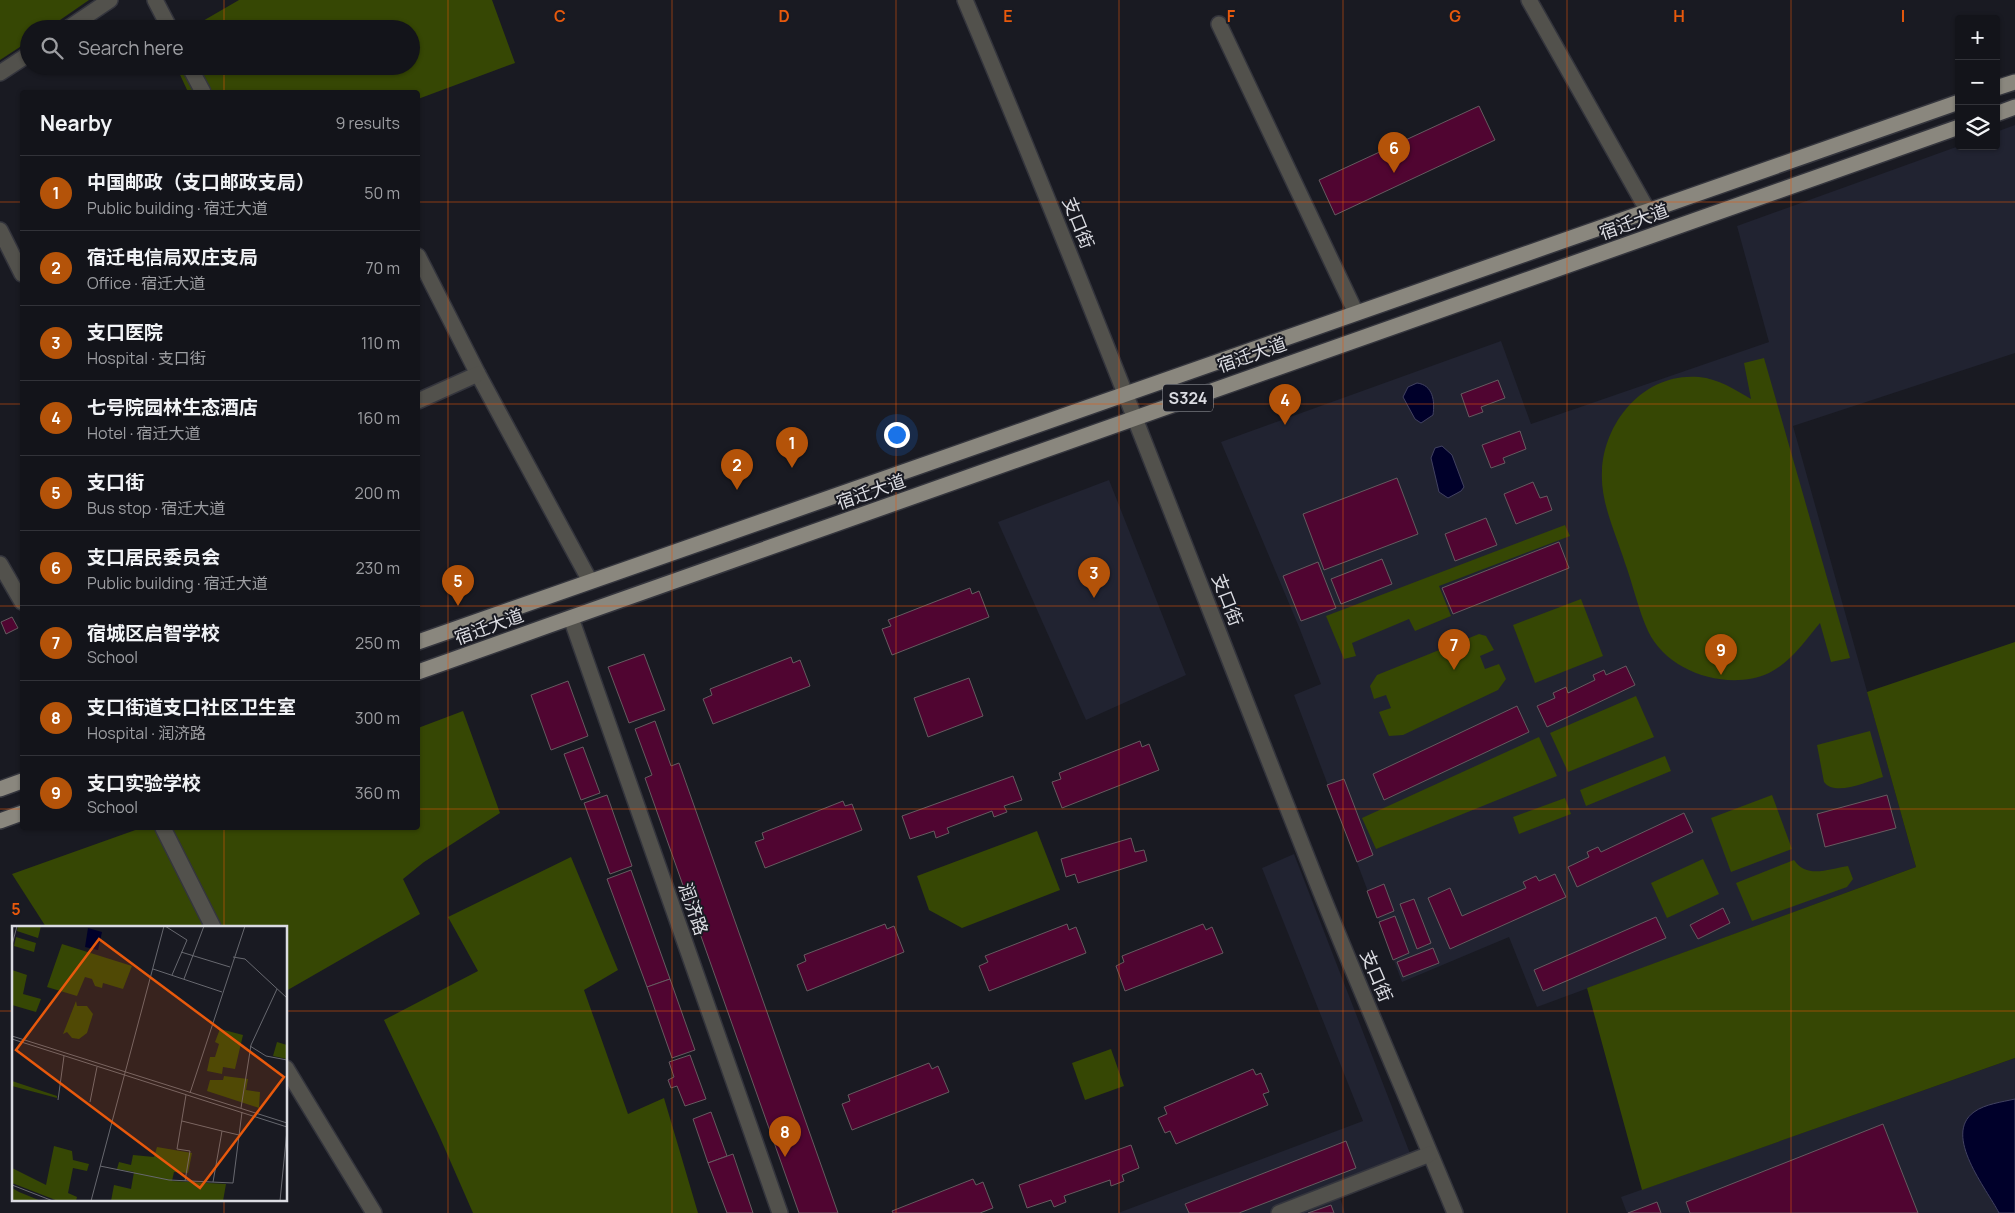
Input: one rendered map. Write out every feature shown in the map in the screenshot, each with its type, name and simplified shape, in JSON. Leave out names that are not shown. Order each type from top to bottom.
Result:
[{"type":"main road","points":[[2000,87],[2015,82]]},
{"type":"main road","name":"宿迁大道","points":[[420,641],[1955,103]]},
{"type":"main road","points":[[2000,113],[2015,107]]},
{"type":"main road","name":"宿迁大道","points":[[420,671],[1136,418],[1252,374],[1526,281],[1955,128]]},
{"type":"main road","points":[[0,788],[20,782]]},
{"type":"main road","points":[[0,821],[20,814]]},
{"type":"street","points":[[80,20],[110,0]]},
{"type":"street","points":[[155,0],[165,20]]},
{"type":"street","name":"支口街","points":[[965,0],[1022,134],[1136,418],[1319,887],[1455,1213]]},
{"type":"street","points":[[1528,0],[1648,211]]},
{"type":"street","points":[[1218,24],[1356,313]]},
{"type":"street","points":[[0,73],[20,60]]},
{"type":"street","points":[[194,75],[202,90]]},
{"type":"street","points":[[0,230],[20,270]]},
{"type":"street","points":[[420,260],[478,374],[590,581]]},
{"type":"street","points":[[420,400],[478,374]]},
{"type":"street","points":[[0,564],[16,577],[20,594]]},
{"type":"street","name":"润济路","points":[[571,618],[780,1213]]},
{"type":"street","points":[[164,830],[212,926]]},
{"type":"street","points":[[288,1071],[374,1213]]},
{"type":"street","points":[[1279,1213],[1430,1154]]},
{"type":"shaded area","points":[[2015,125],[2015,353],[1793,426],[1916,867],[1537,1007],[1509,937],[1402,982],[1294,695],[1321,684],[1221,442],[1501,341],[1531,424],[1769,342],[1737,226],[1955,147],[1955,150],[2000,150],[2000,131]]},
{"type":"shaded area","points":[[1109,480],[1186,675],[1086,720],[998,522]]},
{"type":"shaded area","points":[[1294,854],[1411,1156],[1336,1186],[1345,1213],[1118,1213],[1363,1121],[1262,868]]},
{"type":"shaded area","points":[[2015,1058],[2015,1213],[1627,1213],[1621,1197]]},
{"type":"green space","points":[[0,0],[89,0],[60,20],[20,20],[20,47],[0,60]]},
{"type":"green space","points":[[239,0],[492,0],[515,63],[420,98],[420,90],[187,90],[180,75],[420,75],[420,20],[205,20]]},
{"type":"green space","points":[[1764,358],[1850,658],[1831,662],[1820,623],[1791,657],[1769,673],[1753,678],[1718,679],[1700,674],[1669,658],[1648,631],[1606,506],[1603,494],[1602,471],[1610,435],[1619,418],[1631,403],[1645,391],[1661,383],[1679,378],[1699,377],[1720,382],[1751,399],[1744,363]]},
{"type":"green space","points":[[1565,525],[1570,536],[1439,586],[1451,616],[1415,631],[1409,619],[1352,643],[1356,656],[1344,659],[1326,616]]},
{"type":"green space","points":[[1581,599],[1603,656],[1535,683],[1513,625]]},
{"type":"green space","points":[[1479,634],[1486,636],[1494,650],[1480,656],[1485,669],[1499,664],[1506,679],[1498,690],[1403,735],[1389,736],[1379,712],[1391,708],[1386,695],[1374,699],[1370,686],[1377,675]]},
{"type":"green space","points":[[2015,642],[2015,1058],[1642,1190],[1587,988],[1916,867],[1867,692]]},
{"type":"green space","points":[[1636,696],[1654,737],[1568,772],[1550,733]]},
{"type":"green space","points":[[463,711],[500,813],[424,862],[403,879],[420,914],[288,990],[288,926],[45,926],[12,874],[135,830],[420,830],[420,727]]},
{"type":"green space","points":[[1870,731],[1883,777],[1844,788],[1829,786],[1824,782],[1817,745]]},
{"type":"green space","points":[[1539,737],[1557,776],[1376,849],[1362,818]]},
{"type":"green space","points":[[1665,756],[1671,771],[1586,806],[1580,790]]},
{"type":"green space","points":[[1772,795],[1792,849],[1731,872],[1711,818]]},
{"type":"green space","points":[[1565,798],[1571,814],[1519,834],[1513,817]]},
{"type":"green space","points":[[1037,831],[1060,890],[962,928],[929,910],[917,876]]},
{"type":"green space","points":[[571,857],[618,970],[584,990],[628,1114],[664,1098],[698,1213],[473,1213],[438,1133],[384,1020],[478,971],[448,917]]},
{"type":"green space","points":[[1703,859],[1719,894],[1667,918],[1651,883]]},
{"type":"green space","points":[[1794,860],[1799,866],[1812,871],[1848,866],[1853,879],[1847,887],[1752,921],[1736,883]]},
{"type":"green space","points":[[1111,1049],[1124,1086],[1085,1100],[1072,1063]]},
{"type":"water","points":[[1417,383],[1430,390],[1434,404],[1433,415],[1421,423],[1415,419],[1403,397],[1408,387]]},
{"type":"water","points":[[1442,446],[1452,455],[1464,487],[1461,491],[1448,498],[1439,492],[1431,458],[1435,448]]},
{"type":"water","points":[[2015,1099],[2015,1213],[1999,1213],[1970,1162],[1963,1134],[1965,1122],[1978,1109]]},
{"type":"building","points":[[1479,106],[1495,140],[1335,215],[1319,180]]},
{"type":"building","points":[[1498,380],[1505,398],[1481,407],[1483,412],[1469,417],[1461,394]]},
{"type":"building","points":[[1520,431],[1526,449],[1503,458],[1505,463],[1491,468],[1482,445]]},
{"type":"building","points":[[1397,478],[1418,534],[1324,570],[1303,514]]},
{"type":"building","points":[[1533,482],[1540,498],[1547,496],[1552,510],[1516,524],[1504,494]]},
{"type":"building","points":[[1486,518],[1497,545],[1455,561],[1445,534]]},
{"type":"building","points":[[1559,542],[1569,568],[1453,614],[1442,588]]},
{"type":"building","points":[[1382,559],[1392,584],[1341,604],[1331,579]]},
{"type":"building","points":[[1318,562],[1336,608],[1301,621],[1283,576]]},
{"type":"building","points":[[970,588],[972,594],[979,591],[989,617],[892,655],[882,629],[891,626],[888,620]]},
{"type":"building","points":[[12,617],[18,628],[6,634],[1,622]]},
{"type":"building","points":[[644,654],[665,710],[629,723],[608,667]]},
{"type":"building","points":[[791,657],[793,663],[800,660],[810,686],[713,724],[703,699],[712,695],[710,689]]},
{"type":"building","points":[[1626,666],[1635,685],[1547,727],[1537,706],[1555,698],[1553,693],[1566,687],[1568,693],[1595,680],[1593,675],[1604,670],[1606,675]]},
{"type":"building","points":[[969,678],[983,716],[928,737],[914,698]]},
{"type":"building","points":[[568,681],[588,736],[551,750],[531,695]]},
{"type":"building","points":[[1517,706],[1529,732],[1384,800],[1373,774]]},
{"type":"building","points":[[655,721],[671,766],[679,763],[838,1213],[799,1213],[645,778],[652,775],[635,729]]},
{"type":"building","points":[[1140,741],[1142,747],[1149,744],[1159,770],[1062,808],[1052,782],[1061,779],[1059,773]]},
{"type":"building","points":[[583,747],[600,793],[581,800],[564,754]]},
{"type":"building","points":[[1013,776],[1022,800],[1004,806],[1007,812],[994,817],[992,811],[947,828],[949,833],[936,838],[934,831],[910,839],[902,816]]},
{"type":"building","points":[[1344,779],[1373,855],[1357,862],[1327,785]]},
{"type":"building","points":[[607,795],[632,866],[610,874],[584,803]]},
{"type":"building","points":[[1887,795],[1896,828],[1825,847],[1817,814]]},
{"type":"building","points":[[843,801],[845,806],[852,804],[862,830],[765,868],[755,842],[764,839],[762,833]]},
{"type":"building","points":[[1684,813],[1693,832],[1577,887],[1568,867],[1589,857],[1587,852],[1598,847],[1601,852]]},
{"type":"building","points":[[1131,838],[1135,852],[1144,850],[1147,861],[1078,883],[1075,874],[1066,877],[1061,859]]},
{"type":"building","points":[[631,870],[670,979],[647,987],[607,879]]},
{"type":"building","points":[[1555,874],[1566,897],[1450,949],[1428,898],[1450,888],[1462,916],[1526,888],[1523,882],[1536,876],[1539,881]]},
{"type":"building","points":[[1384,884],[1394,911],[1377,918],[1367,891]]},
{"type":"building","points":[[1414,899],[1431,943],[1417,949],[1400,904]]},
{"type":"building","points":[[1723,908],[1730,923],[1698,939],[1690,925]]},
{"type":"building","points":[[1395,916],[1409,953],[1393,960],[1379,922]]},
{"type":"building","points":[[1656,917],[1666,938],[1543,991],[1534,970]]},
{"type":"building","points":[[885,924],[887,929],[894,926],[904,952],[807,991],[797,965],[806,961],[804,955]]},
{"type":"building","points":[[1067,924],[1069,930],[1076,927],[1086,953],[989,991],[979,966],[988,962],[985,956]]},
{"type":"building","points":[[1203,924],[1206,930],[1212,927],[1223,953],[1125,991],[1116,966],[1124,962],[1122,956]]},
{"type":"building","points":[[1433,948],[1439,963],[1403,977],[1397,962]]},
{"type":"building","points":[[670,979],[695,1050],[672,1058],[647,987]]},
{"type":"building","points":[[690,1055],[706,1099],[685,1106],[677,1086],[671,1088],[668,1080],[674,1077],[669,1062]]},
{"type":"building","points":[[929,1063],[932,1069],[938,1066],[949,1092],[852,1130],[842,1104],[850,1101],[848,1095]]},
{"type":"building","points":[[1253,1069],[1256,1075],[1261,1073],[1269,1092],[1263,1094],[1268,1105],[1176,1144],[1170,1131],[1165,1133],[1158,1118],[1167,1114],[1164,1107]]},
{"type":"building","points":[[711,1112],[727,1156],[708,1163],[693,1119]]},
{"type":"building","points":[[1883,1124],[1918,1213],[1690,1213],[1686,1202]]},
{"type":"building","points":[[1346,1141],[1356,1168],[1239,1213],[1189,1213],[1185,1204]]},
{"type":"building","points":[[1131,1145],[1139,1168],[1122,1175],[1124,1181],[1111,1186],[1110,1180],[1064,1196],[1066,1202],[1054,1207],[1051,1200],[1027,1208],[1019,1185]]},
{"type":"building","points":[[733,1154],[753,1213],[727,1213],[708,1163]]},
{"type":"building","points":[[973,1179],[976,1185],[983,1182],[993,1208],[980,1213],[893,1213],[892,1211]]},
{"type":"building","points":[[1657,1202],[1661,1213],[1628,1213]]},
{"type":"building","points":[[1331,1205],[1334,1213],[1308,1213]]},
{"type":"place","name":"支口居民委员会","points":[[1394,173]]},
{"type":"place","name":"七号院园林生态酒店","points":[[1285,425]]},
{"type":"place","name":"中国邮政（支口邮政支局）","points":[[792,468]]},
{"type":"place","name":"宿迁电信局双庄支局","points":[[737,490]]},
{"type":"place","name":"支口医院","points":[[1094,598]]},
{"type":"place","name":"支口街","points":[[458,606]]},
{"type":"place","name":"宿城区启智学校","points":[[1454,670]]},
{"type":"place","name":"支口实验学校","points":[[1721,675]]},
{"type":"place","name":"支口街道支口社区卫生室","points":[[785,1157]]}]
